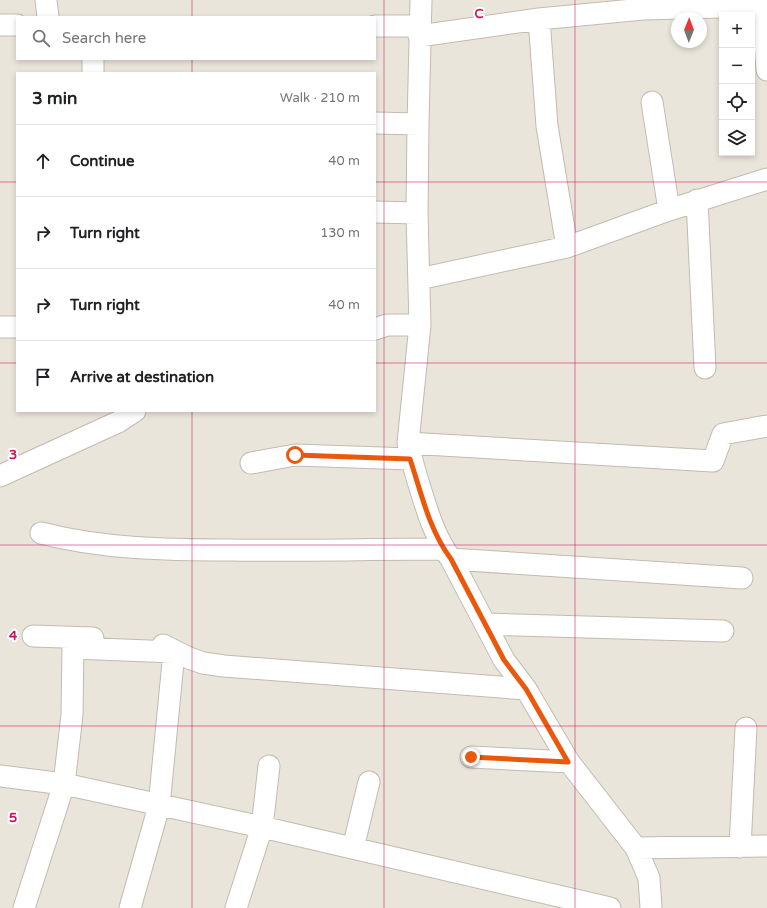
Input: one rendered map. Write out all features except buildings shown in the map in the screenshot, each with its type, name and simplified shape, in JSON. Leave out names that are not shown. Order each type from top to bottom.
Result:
[{"type":"street","points":[[46,0],[48,16]]},
{"type":"street","points":[[421,0],[417,213],[420,325],[409,451],[429,518],[504,660],[526,689],[568,762],[636,848],[650,878],[651,908]]},
{"type":"street","points":[[376,26],[420,31],[643,9],[762,3],[767,70]]},
{"type":"street","points":[[539,19],[547,126],[567,247]]},
{"type":"street","points":[[0,25],[16,25]]},
{"type":"street","points":[[93,60],[93,72]]},
{"type":"street","points":[[652,102],[669,210]]},
{"type":"street","points":[[376,123],[418,124]]},
{"type":"street","points":[[419,279],[567,247],[697,200],[767,179]]},
{"type":"street","points":[[697,200],[704,368]]},
{"type":"street","points":[[376,212],[417,213]]},
{"type":"street","points":[[376,329],[388,325],[420,325]]},
{"type":"street","points":[[0,327],[16,327]]},
{"type":"street","points":[[0,476],[118,422],[133,412]]},
{"type":"street","points":[[251,463],[295,455],[409,451],[713,461],[723,434],[767,426]]},
{"type":"street","points":[[41,533],[64,539],[118,547],[190,550],[447,554],[742,578]]},
{"type":"street","points":[[486,624],[723,631]]},
{"type":"street","points":[[33,636],[139,640],[152,642],[168,647],[189,658],[203,663],[224,666],[526,689]]},
{"type":"street","points":[[24,908],[64,784],[72,714],[73,648],[174,652],[159,806],[130,908]]},
{"type":"street","points":[[740,847],[746,728]]},
{"type":"street","points":[[471,757],[568,762]]},
{"type":"street","points":[[236,908],[262,827],[269,766]]},
{"type":"street","points":[[0,776],[64,784],[159,806],[262,827],[610,908]]},
{"type":"street","points":[[354,848],[368,782]]},
{"type":"street","points":[[636,848],[767,846]]},
{"type":"shaded area","points":[[0,0],[767,0],[767,908],[0,908]]},
{"type":"route","points":[[295,455],[410,459],[429,518],[443,549],[451,559],[504,660],[526,689],[568,762],[471,757]]}]
